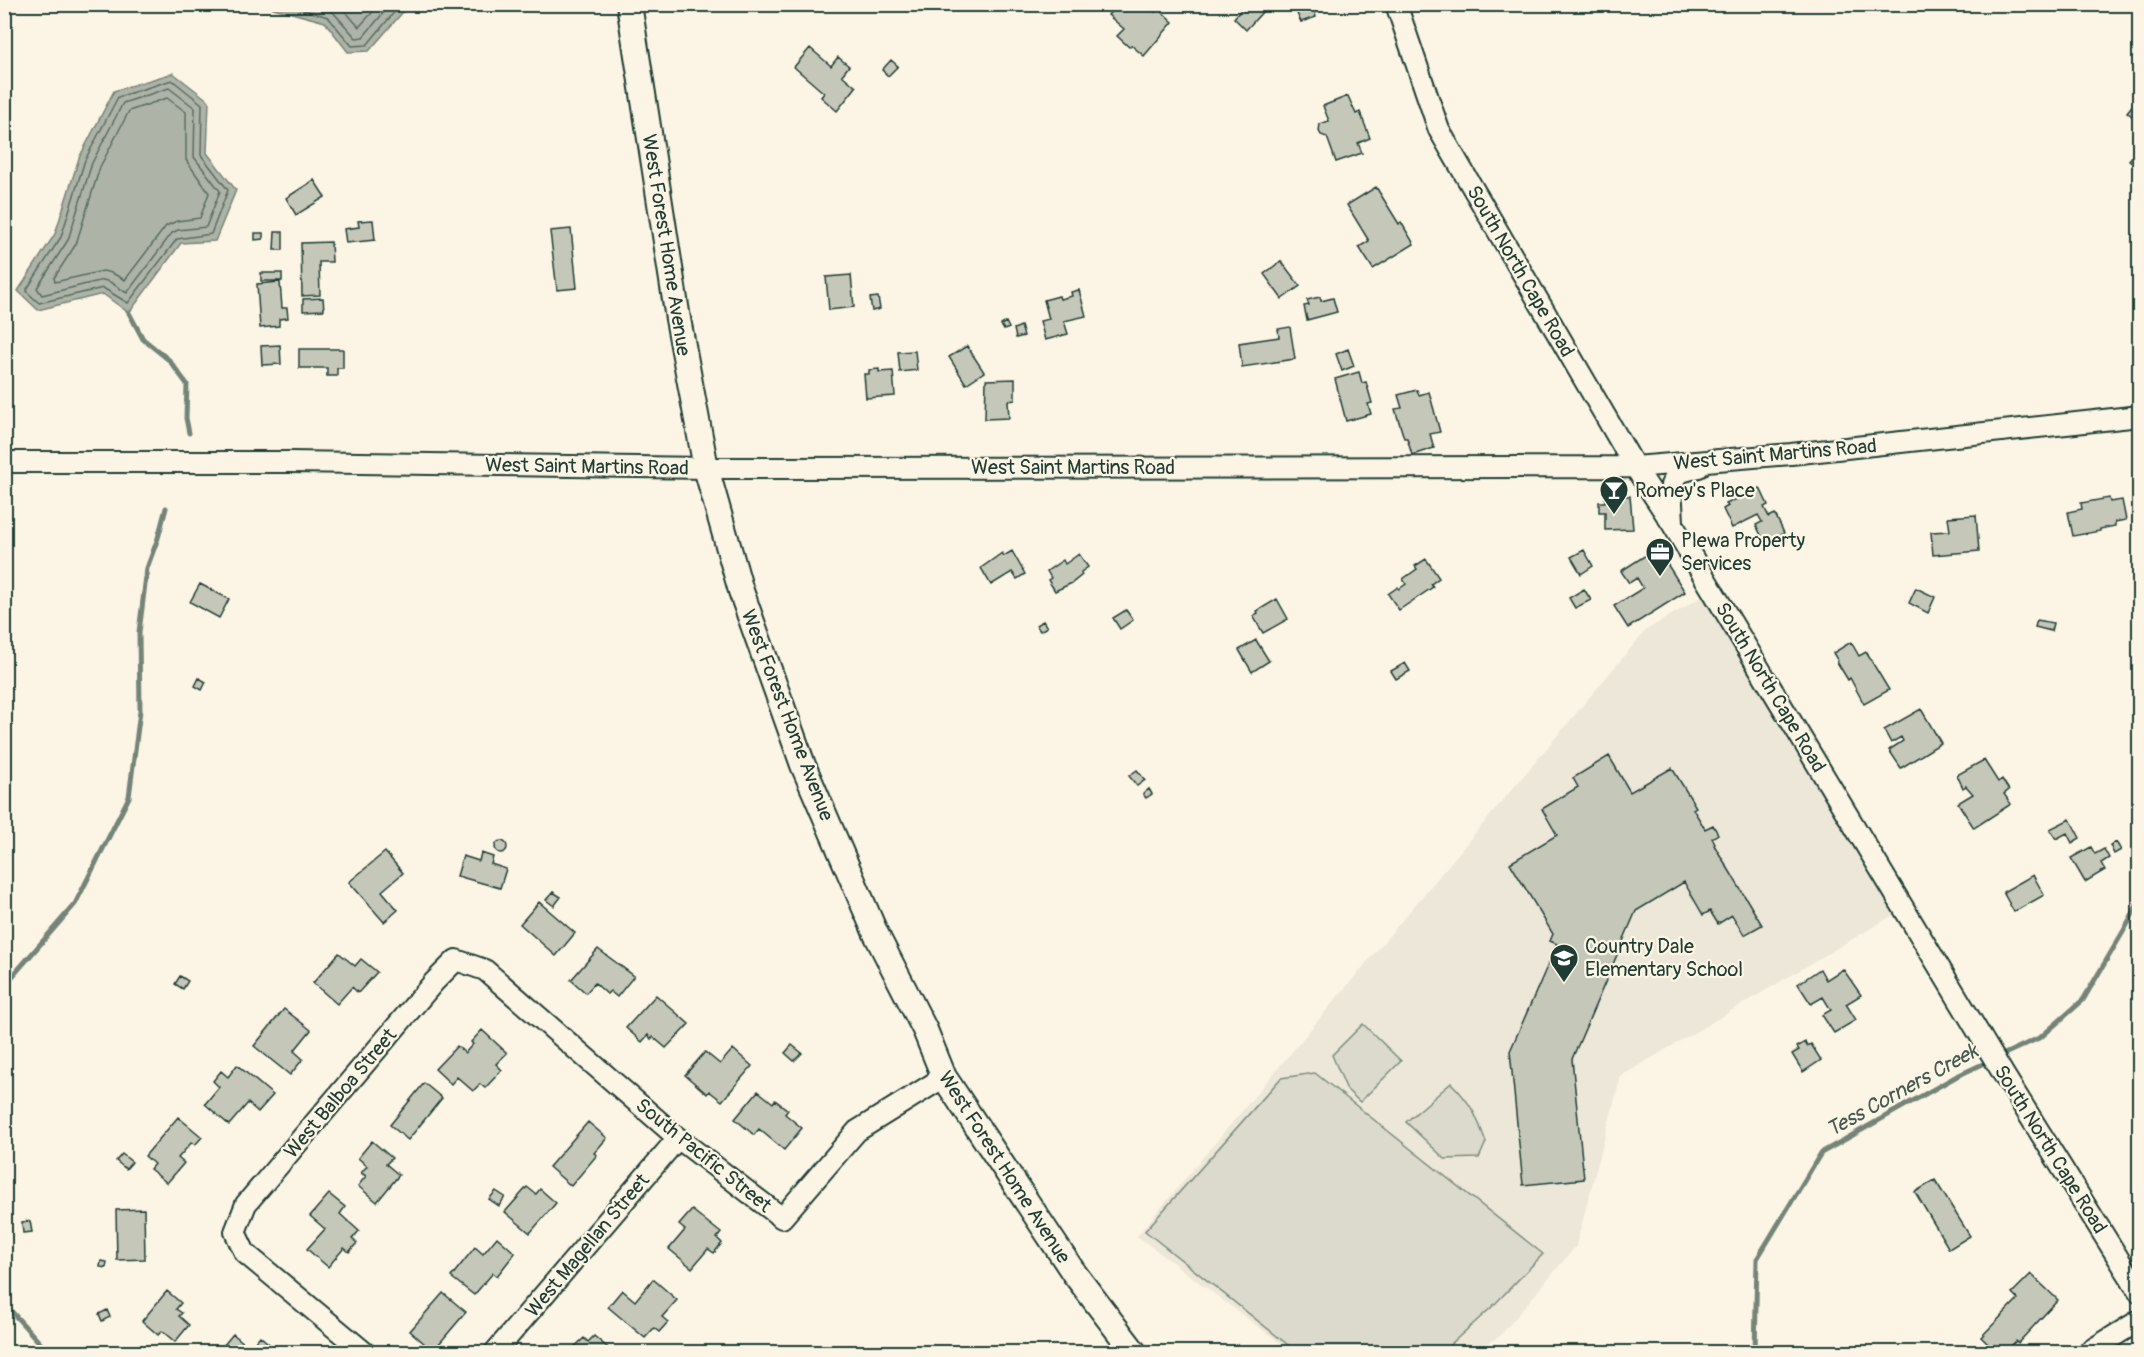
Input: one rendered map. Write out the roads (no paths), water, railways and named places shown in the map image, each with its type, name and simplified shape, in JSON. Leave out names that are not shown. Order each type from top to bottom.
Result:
[{"type":"main road","name":"West Forest Home Avenue","points":[[629,4],[678,319],[706,468],[741,591],[803,765],[876,934],[925,1030],[944,1077],[1074,1274],[1134,1353]]},
{"type":"street","name":"South North Cape Road","points":[[1396,4],[1438,130],[1635,466],[1673,525],[2004,1075],[2139,1293]]},
{"type":"street","name":"West Saint Martins Road","points":[[4,462],[290,462],[706,468],[1635,466],[1726,459],[2139,416]]},
{"type":"street","points":[[1673,525],[1671,485],[1678,473],[1726,459]]},
{"type":"street","name":"South Pacific Street","points":[[456,960],[485,970],[678,1138],[782,1218],[857,1131],[944,1077]]},
{"type":"street","name":"West Balboa Street","points":[[364,1353],[245,1253],[235,1232],[246,1204],[434,982],[456,960]]},
{"type":"street","name":"West Magellan Street","points":[[495,1353],[678,1138]]},
{"type":"street","points":[[2088,1353],[2139,1320]]},
{"type":"water","points":[[262,5],[409,5],[369,51],[348,52],[325,22]]},
{"type":"water","points":[[173,73],[209,101],[207,153],[236,190],[215,241],[181,243],[129,313],[103,294],[38,310],[18,291],[55,234],[79,158],[114,91]]},
{"type":"waterway","points":[[129,313],[143,339],[169,360],[187,384],[186,418],[189,433]]},
{"type":"waterway","points":[[4,986],[75,904],[129,797],[140,711],[139,632],[147,568],[166,508]]},
{"type":"waterway","name":"Tess Corners Creek","points":[[1755,1352],[1757,1259],[1821,1153],[1957,1076],[2041,1037],[2083,1000],[2140,899]]},
{"type":"waterway","points":[[4,1307],[11,1311],[48,1352]]},
{"type":"place","name":"Romey's Place","points":[[1614,516]]},
{"type":"place","name":"Plewa Property Services","points":[[1660,578]]},
{"type":"place","name":"Country Dale Elementary School","points":[[1564,984]]}]
